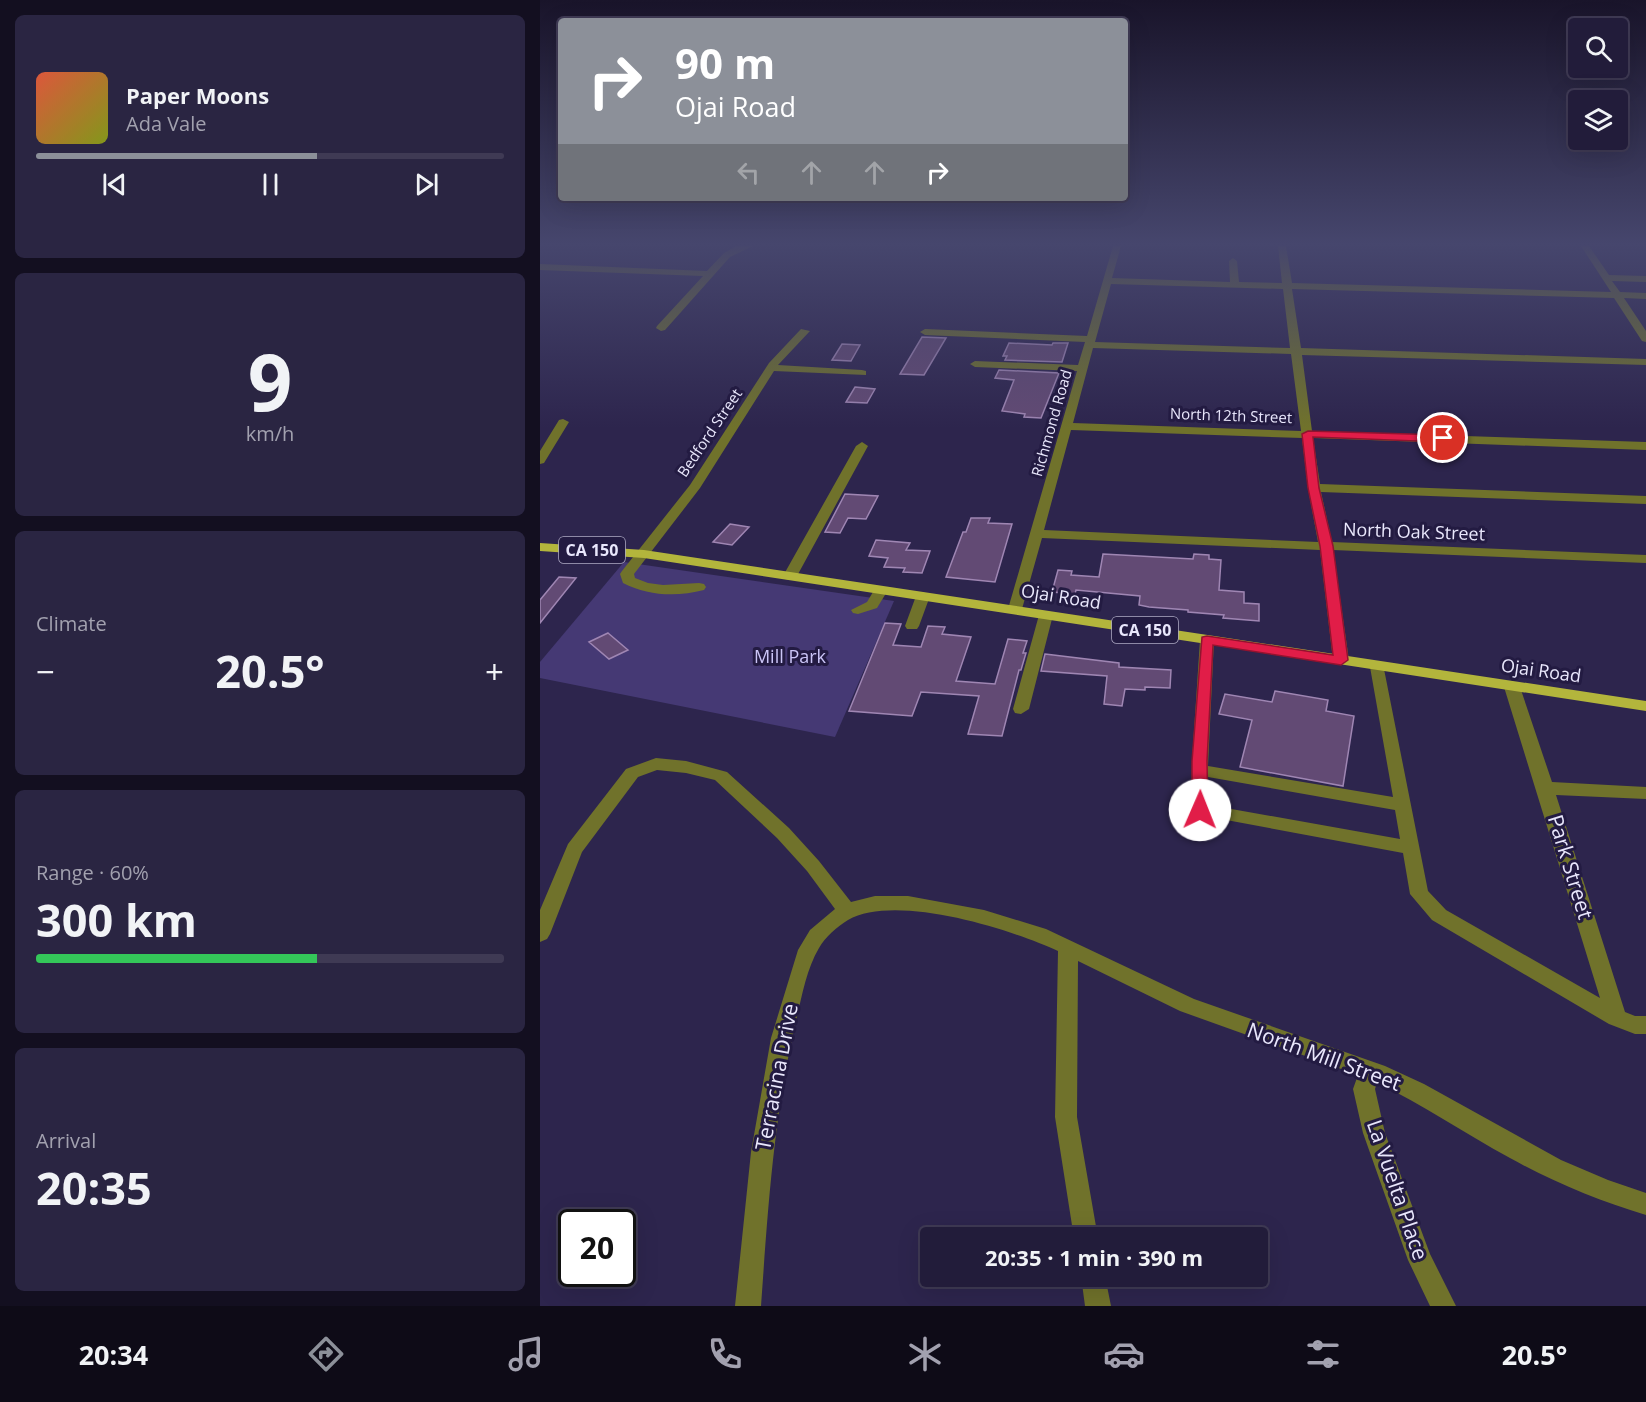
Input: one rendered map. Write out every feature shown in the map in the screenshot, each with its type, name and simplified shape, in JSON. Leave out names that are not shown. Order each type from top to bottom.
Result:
[{"type":"main road","name":"Ojai Road","points":[[540,547],[644,554],[1646,706]]},
{"type":"street","points":[[661,328],[680,307]]},
{"type":"street","name":"Richmond Road","points":[[1015,609],[1100,307]]},
{"type":"street","points":[[1290,307],[1314,488],[1326,546],[1341,660]]},
{"type":"street","points":[[1625,307],[1646,339]]},
{"type":"street","name":"Bedford Street","points":[[699,587],[663,589],[635,584],[628,580],[627,574],[724,444],[753,394],[793,340],[805,331]]},
{"type":"street","points":[[925,332],[1296,351],[1646,362]]},
{"type":"street","points":[[975,364],[1083,368]]},
{"type":"street","points":[[773,368],[862,373]]},
{"type":"street","points":[[540,460],[557,435],[562,422]]},
{"type":"street","name":"North 12th Street","points":[[1066,426],[1646,446]]},
{"type":"street","points":[[790,576],[862,446]]},
{"type":"street","points":[[1314,488],[1646,500]]},
{"type":"street","name":"North Oak Street","points":[[1036,534],[1646,559]]},
{"type":"street","points":[[858,610],[872,605],[881,590]]},
{"type":"street","points":[[912,626],[923,596]]},
{"type":"street","points":[[1021,709],[1046,615]]},
{"type":"street","points":[[1207,640],[1200,810],[1411,848]]},
{"type":"street","points":[[1378,667],[1419,894],[1439,915],[1616,1018],[1635,1025],[1646,1025]]},
{"type":"street","name":"Park Street","points":[[1512,687],[1616,1018]]},
{"type":"street","points":[[540,934],[574,849],[632,773],[656,764],[686,767],[721,776],[783,833],[813,866],[848,912]]},
{"type":"street","points":[[1200,771],[1403,805]]},
{"type":"street","points":[[1545,788],[1646,793]]},
{"type":"street","name":"Terracina Drive","points":[[748,1306],[762,1157],[779,1044],[804,956],[820,932],[848,912],[864,905],[890,900],[995,919]]},
{"type":"street","name":"North Mill Street","points":[[995,919],[1068,948],[1183,1004],[1404,1085],[1544,1164],[1599,1190],[1646,1204]]},
{"type":"street","points":[[1068,948],[1066,1117],[1084,1227]]},
{"type":"street","name":"La Vuelta Place","points":[[1370,1071],[1364,1089],[1374,1132],[1420,1260],[1443,1306]]},
{"type":"street","points":[[1095,1287],[1098,1306]]},
{"type":"green space","name":"Mill Park","points":[[624,562],[894,601],[835,737],[540,678],[540,662]]},
{"type":"building","points":[[922,337],[946,338],[924,375],[900,374]]},
{"type":"building","points":[[1009,343],[1052,345],[1053,343],[1068,343],[1062,362],[1005,360],[1007,356],[1003,356]]},
{"type":"building","points":[[842,344],[860,345],[851,361],[832,360]]},
{"type":"building","points":[[999,370],[1059,373],[1041,418],[1024,417],[1025,414],[1002,411],[1014,380],[995,378]]},
{"type":"building","points":[[855,387],[875,389],[867,403],[846,402]]},
{"type":"building","points":[[845,494],[878,496],[866,519],[848,518],[840,533],[825,532]]},
{"type":"building","points":[[971,518],[990,518],[988,523],[1012,524],[995,582],[946,577],[963,532],[966,532]]},
{"type":"building","points":[[730,524],[749,527],[732,545],[713,542]]},
{"type":"building","points":[[876,540],[910,543],[906,550],[930,551],[922,573],[903,572],[905,568],[884,567],[888,558],[869,556]]},
{"type":"building","points":[[1103,554],[1193,559],[1194,554],[1209,555],[1209,559],[1221,560],[1219,590],[1244,592],[1244,603],[1259,604],[1259,621],[1139,605],[1140,596],[1076,590],[1075,594],[1052,592],[1058,570],[1072,571],[1071,575],[1099,577]]},
{"type":"building","points":[[559,577],[576,578],[540,623],[540,600]]},
{"type":"building","points":[[885,623],[901,624],[893,645],[921,647],[928,626],[945,627],[942,634],[971,637],[956,681],[995,684],[1008,639],[1027,641],[1023,653],[1026,653],[1021,670],[1019,670],[1002,736],[968,734],[979,696],[921,692],[912,716],[849,711]]},
{"type":"building","points":[[608,633],[628,650],[609,659],[589,642]]},
{"type":"building","points":[[1045,654],[1119,663],[1119,667],[1171,670],[1170,688],[1125,689],[1122,706],[1104,704],[1107,676],[1041,671]]},
{"type":"building","points":[[1275,691],[1328,700],[1326,711],[1354,716],[1343,786],[1240,767],[1252,720],[1219,714],[1225,694],[1272,702]]},
{"type":"route","points":[[1200,810],[1200,761],[1207,640],[1341,660],[1326,546],[1314,488],[1308,434],[1443,438]]}]
